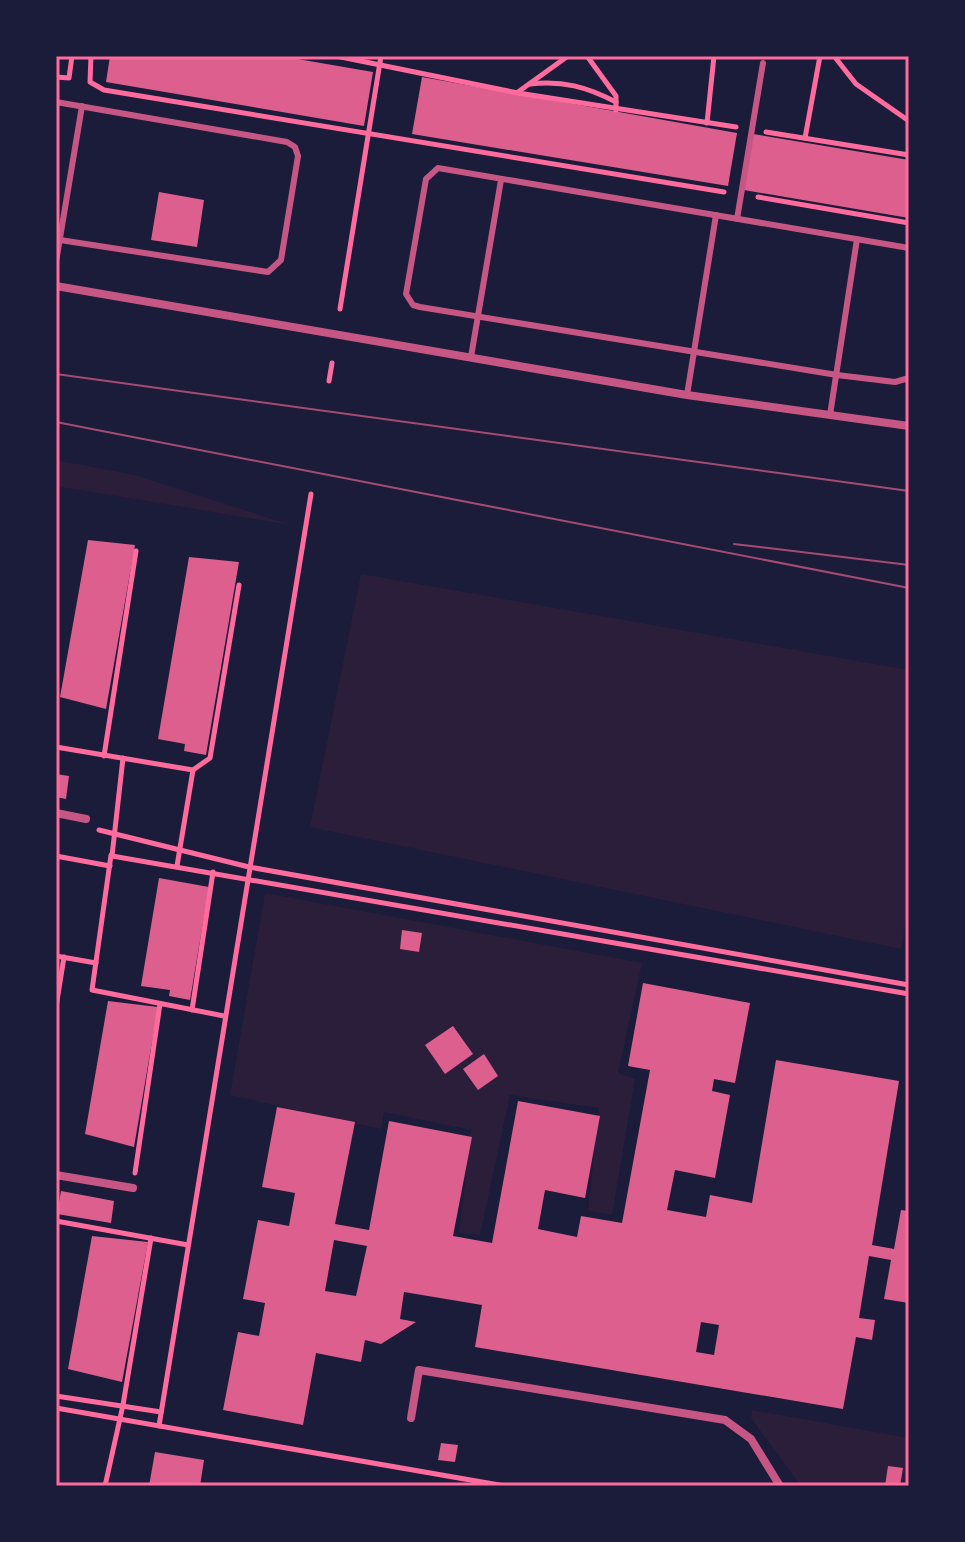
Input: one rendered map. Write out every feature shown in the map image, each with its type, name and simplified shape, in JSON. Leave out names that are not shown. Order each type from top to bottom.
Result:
[{"type":"street","points":[[56,286],[687,395],[909,426]]},
{"type":"street","points":[[56,813],[86,819]]},
{"type":"street","points":[[56,1175],[133,1188]]},
{"type":"street","points":[[411,1418],[419,1370],[725,1420],[751,1439],[780,1486]]},
{"type":"lane","points":[[737,219],[763,63]]},
{"type":"lane","points":[[56,102],[292,143],[298,156],[281,260],[274,270],[263,273],[60,240]]},
{"type":"lane","points":[[56,262],[82,106]]},
{"type":"lane","points":[[909,248],[438,168],[426,179],[406,294],[413,305],[420,307],[837,375],[895,382],[909,378]]},
{"type":"lane","points":[[471,357],[501,180]]},
{"type":"lane","points":[[687,395],[716,215]]},
{"type":"lane","points":[[830,415],[857,239]]},
{"type":"path","points":[[56,77],[69,78],[72,56]]},
{"type":"path","points":[[91,56],[90,82],[104,90],[909,223]]},
{"type":"path","points":[[336,56],[616,110],[909,155]]},
{"type":"path","points":[[340,309],[381,56]]},
{"type":"path","points":[[518,93],[568,56]]},
{"type":"path","points":[[587,56],[616,96],[616,110]]},
{"type":"path","points":[[707,123],[714,56]]},
{"type":"path","points":[[805,138],[820,56]]},
{"type":"path","points":[[834,56],[856,84],[909,121]]},
{"type":"path","points":[[530,84],[552,82],[582,86],[616,102]]},
{"type":"path","points":[[329,381],[332,363]]},
{"type":"path","points":[[159,1426],[311,494]]},
{"type":"path","points":[[104,756],[136,551]]},
{"type":"path","points":[[56,747],[193,770],[210,758],[239,585]]},
{"type":"path","points":[[123,758],[92,990],[224,1016]]},
{"type":"path","points":[[177,866],[193,770]]},
{"type":"path","points":[[86,819],[101,832],[249,867],[909,985]]},
{"type":"path","points":[[114,835],[112,856],[909,994]]},
{"type":"path","points":[[56,856],[110,866]]},
{"type":"path","points":[[192,1010],[213,872]]},
{"type":"path","points":[[56,956],[96,963]]},
{"type":"path","points":[[56,1007],[64,957]]},
{"type":"path","points":[[133,1188],[160,1004]]},
{"type":"path","points":[[56,1221],[188,1245]]},
{"type":"path","points":[[105,1486],[117,1419],[123,1405],[151,1238]]},
{"type":"path","points":[[56,1396],[161,1412]]},
{"type":"path","points":[[56,1408],[505,1486]]},
{"type":"shaded area","points":[[56,460],[135,475],[291,525],[56,486]]},
{"type":"shaded area","points":[[361,574],[909,670],[909,905],[901,949],[310,827]]},
{"type":"shaded area","points":[[265,893],[642,963],[618,1073],[635,1079],[612,1215],[588,1211],[599,1108],[510,1095],[480,1235],[459,1233],[471,1130],[384,1112],[381,1129],[230,1095]]},
{"type":"shaded area","points":[[752,1410],[909,1438],[909,1486],[801,1486],[751,1418]]},
{"type":"building","points":[[110,56],[280,56],[373,72],[364,126],[106,82]]},
{"type":"building","points":[[422,77],[737,133],[728,186],[412,134]]},
{"type":"building","points":[[753,134],[909,160],[909,218],[744,190]]},
{"type":"building","points":[[159,192],[204,200],[197,247],[151,240]]},
{"type":"building","points":[[88,540],[135,545],[106,709],[60,697]]},
{"type":"building","points":[[189,557],[239,562],[206,755],[184,751],[185,744],[158,739]]},
{"type":"building","points":[[56,774],[69,776],[66,799],[56,797]]},
{"type":"building","points":[[159,878],[209,887],[190,1000],[169,996],[170,990],[141,986]]},
{"type":"building","points":[[402,930],[422,933],[419,952],[400,949]]},
{"type":"building","points":[[643,983],[750,1003],[735,1083],[714,1079],[712,1091],[730,1095],[715,1178],[675,1170],[667,1210],[706,1217],[710,1195],[752,1203],[776,1060],[899,1081],[872,1245],[894,1249],[901,1210],[909,1211],[909,1303],[884,1299],[891,1260],[869,1256],[859,1318],[875,1320],[872,1340],[856,1337],[843,1409],[475,1347],[482,1305],[404,1292],[400,1319],[416,1322],[381,1344],[365,1340],[361,1362],[316,1353],[303,1425],[223,1410],[238,1332],[259,1336],[265,1303],[243,1299],[258,1220],[289,1226],[295,1193],[262,1187],[277,1107],[355,1122],[335,1224],[369,1230],[389,1121],[472,1137],[453,1236],[492,1243],[518,1101],[600,1116],[585,1198],[545,1190],[538,1229],[577,1237],[581,1216],[622,1223],[650,1070],[628,1066]],"holes":[[[334,1240],[367,1246],[356,1296],[325,1291]],[[701,1322],[719,1325],[714,1355],[696,1352]]]},
{"type":"building","points":[[108,1001],[158,1007],[134,1147],[85,1134]]},
{"type":"building","points":[[453,1026],[473,1054],[445,1074],[425,1045]]},
{"type":"building","points":[[484,1054],[498,1076],[478,1090],[463,1069]]},
{"type":"building","points":[[61,1191],[114,1201],[111,1223],[57,1214]]},
{"type":"building","points":[[92,1236],[148,1242],[122,1382],[68,1369]]},
{"type":"building","points":[[441,1443],[458,1445],[455,1462],[438,1460]]},
{"type":"building","points":[[155,1452],[204,1460],[200,1486],[149,1486]]},
{"type":"building","points":[[888,1466],[903,1468],[900,1486],[885,1486]]},
{"type":"tram line","points":[[56,374],[909,491]]},
{"type":"tram line","points":[[56,422],[909,588]]},
{"type":"tram line","points":[[734,544],[909,565]]}]
